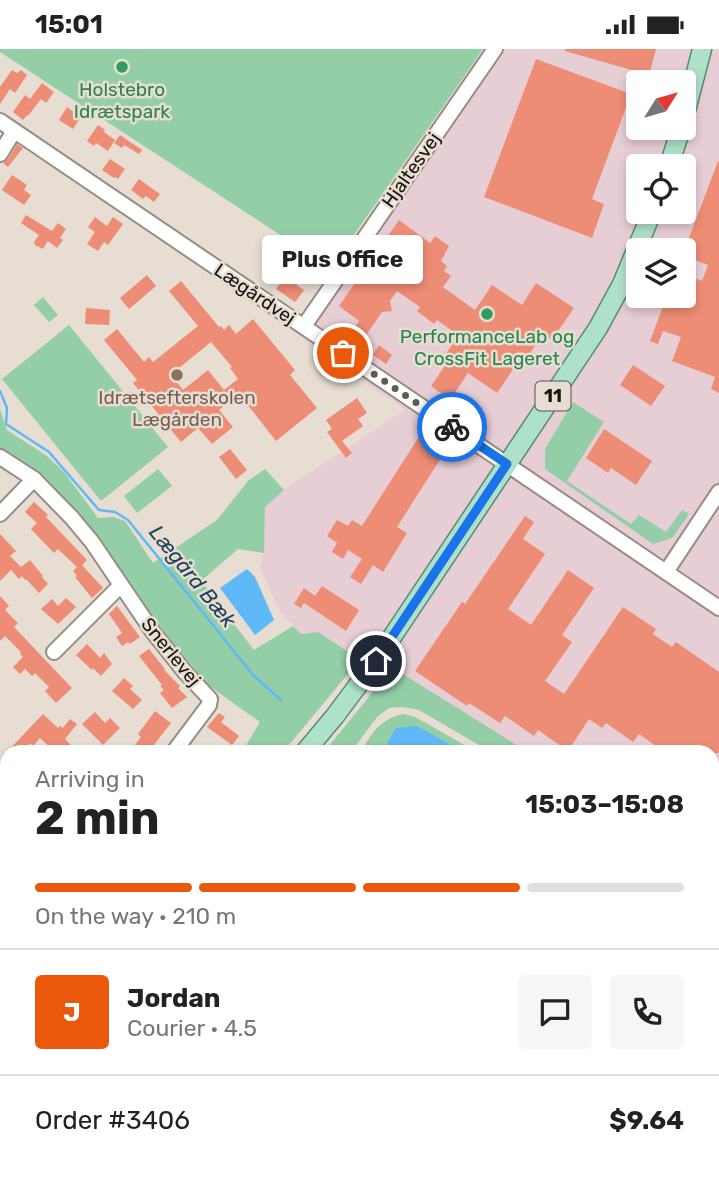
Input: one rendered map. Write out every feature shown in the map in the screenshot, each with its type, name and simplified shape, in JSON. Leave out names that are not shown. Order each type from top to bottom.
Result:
[{"type":"main road","points":[[696,72],[702,49]]},
{"type":"main road","name":"11","points":[[311,745],[376,661],[607,313],[647,224]]},
{"type":"street","name":"Hjaltesvej","points":[[304,327],[495,49]]},
{"type":"street","name":"Lægårdvej","points":[[0,121],[719,608]]},
{"type":"street","points":[[0,154],[14,131]]},
{"type":"street","name":"Snerlevej","points":[[0,457],[34,479],[79,526],[153,632],[210,698],[209,705],[179,745]]},
{"type":"street","points":[[0,514],[34,479]]},
{"type":"street","points":[[666,572],[719,492]]},
{"type":"street","points":[[54,652],[121,585]]},
{"type":"shaded area","points":[[506,49],[719,49],[719,745],[517,745],[368,653],[347,651],[318,632],[301,634],[281,613],[260,568],[264,553],[265,507],[284,490],[405,410],[304,341]]},
{"type":"green space","points":[[0,49],[483,49],[331,268],[0,52]]},
{"type":"green space","points":[[43,297],[58,315],[49,322],[34,305]]},
{"type":"green space","points":[[69,325],[168,447],[101,501],[2,379]]},
{"type":"green space","points":[[573,402],[604,422],[567,481],[631,524],[639,515],[666,532],[682,510],[689,514],[672,538],[653,544],[545,469],[545,449]]},
{"type":"green space","points":[[0,409],[7,430],[47,456],[64,472],[98,518],[113,517],[125,521],[153,563],[217,520],[248,481],[265,469],[284,490],[265,507],[264,553],[238,549],[201,581],[254,650],[293,626],[301,634],[318,632],[347,651],[352,669],[289,745],[246,745],[260,722],[208,685],[171,641],[94,534],[57,492],[0,448]]},
{"type":"green space","points":[[158,469],[172,486],[137,513],[124,496]]},
{"type":"green space","points":[[390,666],[517,745],[479,745],[419,710],[403,707],[389,708],[377,717],[356,745],[330,745]]},
{"type":"green space","points":[[403,714],[415,717],[465,745],[365,745],[382,724]]},
{"type":"water","points":[[247,569],[255,577],[274,620],[255,635],[220,588]]},
{"type":"water","points":[[417,726],[451,745],[386,745],[396,728]]},
{"type":"building","points":[[656,49],[650,70],[632,70],[565,51]]},
{"type":"building","points":[[536,59],[626,92],[626,107],[592,199],[604,204],[592,238],[484,197]]},
{"type":"building","points":[[12,70],[17,73],[21,70],[27,75],[15,93],[10,89],[0,104],[0,87]]},
{"type":"building","points":[[42,83],[54,92],[46,103],[41,99],[23,120],[13,112],[25,95],[30,99]]},
{"type":"building","points":[[67,107],[81,117],[73,129],[59,120]]},
{"type":"building","points":[[98,125],[115,140],[108,151],[87,141]]},
{"type":"building","points":[[120,135],[142,150],[139,154],[124,145],[122,148],[114,143]]},
{"type":"building","points":[[17,144],[23,148],[8,167],[3,163]]},
{"type":"building","points":[[110,159],[125,169],[118,179],[102,170]]},
{"type":"building","points":[[718,161],[719,393],[711,389],[715,377],[672,361],[681,337],[663,331],[658,344],[650,341],[662,308],[696,308],[696,279],[702,281],[708,265],[696,260],[696,238],[689,238]]},
{"type":"building","points":[[12,175],[27,185],[24,190],[31,195],[24,205],[2,190]]},
{"type":"building","points":[[139,179],[160,194],[154,202],[146,196],[143,199],[131,190]]},
{"type":"building","points":[[26,215],[52,231],[58,223],[66,229],[57,248],[48,241],[43,249],[35,245],[39,235],[21,223]]},
{"type":"building","points":[[95,217],[107,226],[113,217],[123,224],[108,245],[104,242],[98,251],[87,244],[95,232],[88,227]]},
{"type":"building","points":[[399,220],[430,243],[435,236],[449,246],[441,261],[447,266],[444,271],[451,276],[443,287],[475,310],[492,285],[522,305],[536,283],[574,308],[552,340],[543,334],[528,356],[524,353],[497,393],[468,373],[450,400],[431,386],[449,360],[444,357],[458,335],[437,320],[434,324],[417,311],[420,307],[397,291],[390,301],[392,311],[382,312],[360,344],[348,336],[359,321],[339,306]]},
{"type":"building","points":[[147,275],[156,286],[129,309],[120,298]]},
{"type":"building","points":[[285,277],[304,290],[295,302],[276,289]]},
{"type":"building","points":[[181,281],[219,327],[224,330],[229,325],[236,334],[253,319],[295,370],[290,375],[317,408],[276,441],[239,394],[219,410],[233,427],[212,444],[198,428],[181,442],[133,383],[137,380],[104,340],[117,329],[144,362],[149,357],[153,362],[198,326],[169,291]],"holes":[[[211,342],[232,367],[230,368],[238,379],[224,390],[208,370],[183,390],[173,377],[181,370],[179,368]]]},
{"type":"building","points":[[86,308],[110,310],[109,325],[85,324]]},
{"type":"building","points":[[379,345],[392,355],[386,364],[373,355]]},
{"type":"building","points":[[633,365],[665,386],[651,406],[620,385]]},
{"type":"building","points":[[357,398],[367,413],[358,419],[363,426],[342,441],[352,453],[346,458],[327,432],[332,429],[326,420]]},
{"type":"building","points":[[604,429],[652,461],[636,485],[611,468],[608,473],[586,458]]},
{"type":"building","points":[[420,435],[432,443],[428,449],[441,458],[397,527],[407,533],[383,572],[373,565],[361,584],[350,577],[362,559],[348,550],[343,559],[332,552],[337,543],[327,536],[337,520],[348,526],[352,520],[362,526]]},
{"type":"building","points":[[230,449],[247,470],[236,479],[219,457]]},
{"type":"building","points":[[34,502],[87,560],[82,565],[103,588],[92,598],[75,577],[77,576],[73,571],[77,567],[58,549],[54,553],[31,529],[37,523],[25,512]]},
{"type":"building","points":[[525,516],[534,522],[523,539],[545,554],[508,609],[531,625],[568,570],[594,588],[562,635],[572,642],[545,681],[564,694],[623,607],[656,629],[653,634],[672,647],[676,642],[719,672],[719,745],[655,745],[639,734],[633,742],[606,723],[602,728],[589,719],[572,745],[559,745],[538,730],[534,736],[505,716],[500,723],[469,703],[467,706],[415,671],[462,602],[465,604]]},
{"type":"building","points":[[0,534],[16,551],[10,556],[21,567],[30,560],[43,576],[48,584],[39,593],[26,579],[22,576],[19,579],[11,570],[0,581]]},
{"type":"building","points":[[322,586],[359,610],[346,631],[304,603],[301,608],[294,604],[304,588],[315,596]]},
{"type":"building","points":[[0,596],[9,606],[5,610],[18,623],[14,627],[72,688],[56,703],[45,691],[49,687],[35,673],[32,676],[25,669],[20,674],[13,667],[23,657],[5,636],[0,641]]},
{"type":"building","points":[[66,598],[76,607],[58,624],[41,609],[52,599],[58,606]]},
{"type":"building","points":[[117,606],[140,637],[122,646],[116,637],[122,633],[109,614]]},
{"type":"building","points":[[87,644],[100,658],[104,653],[112,664],[101,676],[76,655]]},
{"type":"building","points":[[149,649],[187,697],[172,708],[160,693],[164,690],[160,686],[162,685],[139,656]]},
{"type":"building","points":[[124,678],[133,686],[130,689],[142,700],[133,709],[112,691]]},
{"type":"building","points":[[155,711],[171,723],[154,745],[135,745],[141,737],[138,734]]},
{"type":"building","points":[[95,712],[105,723],[110,718],[120,728],[103,745],[82,724]]},
{"type":"building","points":[[219,713],[225,717],[221,722],[239,736],[232,745],[207,727]]},
{"type":"building","points":[[43,714],[58,728],[63,728],[70,719],[77,724],[65,739],[71,745],[47,745],[40,738],[34,745],[14,745]]},
{"type":"waterway","name":"Lægård Bæk","points":[[0,391],[7,408],[6,424],[49,452],[99,510],[115,512],[128,520],[254,676],[281,700]]},
{"type":"way so far","points":[[343,353],[452,427]]},
{"type":"place","name":"Holstebro Idrætspark","points":[[122,67]]},
{"type":"place","name":"PerformanceLab og CrossFit Lageret","points":[[487,314]]},
{"type":"place","name":"Plus Office","points":[[343,353]]},
{"type":"place","name":"Idrætsefterskolen Lægården","points":[[177,375]]},
{"type":"route","points":[[376,661],[507,464],[452,427]]}]
